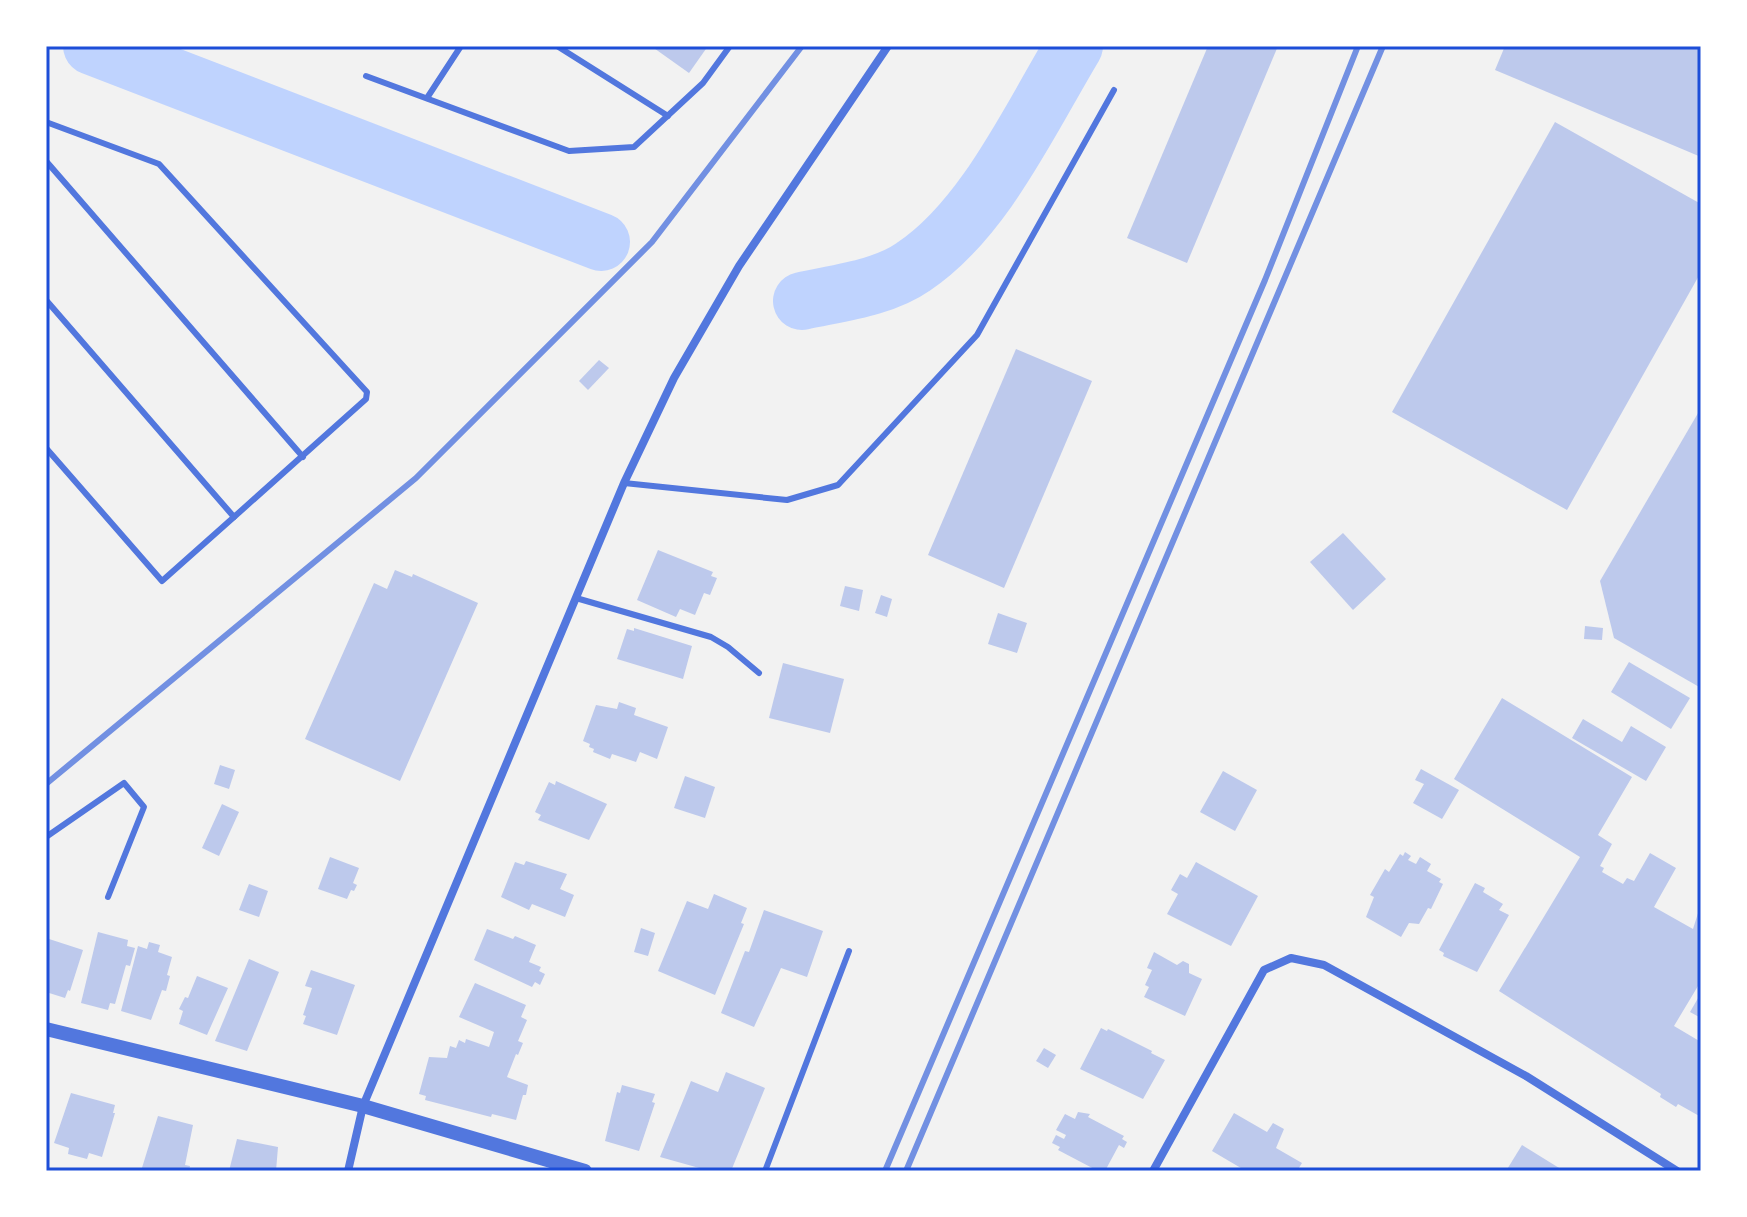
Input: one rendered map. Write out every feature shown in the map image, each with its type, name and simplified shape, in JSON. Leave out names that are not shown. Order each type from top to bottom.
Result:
[{"type":"street","points":[[348,1171],[363,1106],[624,483],[674,378],[739,266],[888,46]]},
{"type":"street","points":[[1153,1171],[1264,970],[1291,958],[1324,965],[1499,1061],[1677,1171]]},
{"type":"street","points":[[46,1029],[363,1106],[585,1171]]},
{"type":"lane","points":[[427,98],[461,46]]},
{"type":"lane","points":[[557,46],[668,116]]},
{"type":"lane","points":[[366,76],[569,151],[634,147],[703,83],[730,46]]},
{"type":"lane","points":[[624,483],[787,500],[838,485],[977,335],[1114,90]]},
{"type":"lane","points":[[46,122],[159,164],[367,392],[361,406],[162,581],[46,448]]},
{"type":"lane","points":[[46,161],[303,457]]},
{"type":"lane","points":[[46,300],[234,517]]},
{"type":"lane","points":[[576,598],[711,637],[759,673]]},
{"type":"lane","points":[[46,837],[124,783],[144,807],[108,897]]},
{"type":"lane","points":[[765,1171],[849,951]]},
{"type":"building","points":[[651,46],[708,46],[689,73]]},
{"type":"building","points":[[1208,46],[1278,46],[1187,263],[1127,238]]},
{"type":"building","points":[[1505,46],[1701,46],[1701,157],[1495,70]]},
{"type":"building","points":[[1555,122],[1701,204],[1701,272],[1567,510],[1392,412]]},
{"type":"building","points":[[1016,349],[1092,381],[1004,588],[928,555]]},
{"type":"building","points":[[599,360],[609,368],[588,390],[579,381]]},
{"type":"building","points":[[1701,408],[1701,688],[1614,638],[1600,581]]},
{"type":"building","points":[[1343,533],[1386,579],[1353,610],[1310,562]]},
{"type":"building","points":[[658,550],[713,572],[711,576],[717,578],[710,595],[704,593],[695,615],[680,609],[676,617],[637,600]]},
{"type":"building","points":[[395,570],[412,577],[413,574],[478,603],[400,781],[305,739],[374,583],[387,589]]},
{"type":"building","points":[[845,586],[863,590],[859,611],[840,606]]},
{"type":"building","points":[[881,595],[892,599],[887,617],[875,613]]},
{"type":"building","points":[[998,613],[1027,623],[1017,653],[988,644]]},
{"type":"building","points":[[1585,626],[1603,628],[1602,640],[1584,639]]},
{"type":"building","points":[[634,628],[692,646],[683,679],[617,659],[627,629],[634,631]]},
{"type":"building","points":[[1629,662],[1690,698],[1671,729],[1611,692]]},
{"type":"building","points":[[783,663],[844,679],[830,733],[769,718]]},
{"type":"building","points":[[1502,698],[1632,777],[1598,835],[1612,844],[1600,866],[1604,868],[1602,872],[1623,884],[1627,878],[1634,881],[1650,853],[1676,868],[1654,907],[1693,929],[1701,911],[1701,981],[1674,1026],[1701,1042],[1701,1117],[1678,1104],[1676,1107],[1660,1097],[1661,1094],[1499,991],[1580,857],[1454,779]]},
{"type":"building","points":[[619,702],[636,708],[634,715],[668,727],[657,759],[640,752],[636,762],[612,754],[610,759],[593,752],[590,744],[583,741],[596,705],[617,709]]},
{"type":"building","points":[[1583,719],[1622,742],[1631,726],[1666,747],[1646,781],[1572,738]]},
{"type":"building","points":[[220,765],[235,770],[229,789],[214,784]]},
{"type":"building","points":[[1421,769],[1459,790],[1442,819],[1413,803],[1424,784],[1415,780]]},
{"type":"building","points":[[1223,771],[1257,790],[1235,831],[1200,812]]},
{"type":"building","points":[[685,776],[715,787],[705,818],[674,808]]},
{"type":"building","points":[[556,781],[607,804],[589,840],[538,820],[541,815],[535,812],[549,782],[555,785]]},
{"type":"building","points":[[222,804],[239,812],[219,856],[202,848]]},
{"type":"building","points":[[1405,852],[1411,856],[1408,860],[1416,864],[1420,857],[1431,864],[1427,871],[1441,879],[1439,882],[1443,884],[1431,909],[1428,908],[1419,924],[1409,923],[1401,937],[1366,917],[1374,897],[1370,895],[1385,869],[1389,872],[1400,854],[1403,856]]},
{"type":"building","points":[[330,857],[359,868],[353,883],[357,885],[347,899],[318,889]]},
{"type":"building","points":[[526,861],[567,874],[560,889],[574,895],[565,917],[532,904],[529,910],[501,897],[515,862],[524,865]]},
{"type":"building","points":[[1196,862],[1258,896],[1231,946],[1167,914],[1178,894],[1171,890],[1180,874],[1187,878]]},
{"type":"building","points":[[1475,883],[1503,904],[1499,910],[1509,915],[1477,972],[1443,956],[1444,953],[1439,950]]},
{"type":"building","points":[[249,884],[268,891],[259,917],[239,910]]},
{"type":"building","points":[[714,894],[747,908],[741,923],[744,924],[715,995],[658,971],[687,901],[708,909]]},
{"type":"building","points":[[764,910],[823,931],[807,977],[781,968],[754,1027],[721,1013]]},
{"type":"building","points":[[641,928],[655,933],[648,956],[634,952]]},
{"type":"building","points":[[487,929],[536,945],[529,962],[541,967],[539,971],[545,974],[540,985],[535,982],[532,987],[474,960]]},
{"type":"building","points":[[98,932],[128,940],[127,946],[135,948],[130,966],[126,965],[115,1004],[110,1003],[108,1010],[81,1003]]},
{"type":"building","points":[[46,938],[83,950],[65,998],[46,992]]},
{"type":"building","points":[[149,942],[160,945],[158,952],[172,957],[166,991],[162,990],[151,1020],[121,1011],[138,946],[147,949]]},
{"type":"building","points":[[1154,952],[1177,965],[1183,961],[1189,964],[1189,973],[1202,979],[1185,1016],[1144,997],[1149,987],[1145,985],[1152,970],[1147,968]]},
{"type":"building","points":[[249,959],[279,972],[247,1051],[215,1041]]},
{"type":"building","points":[[311,970],[355,985],[337,1035],[303,1024],[312,988],[305,986]]},
{"type":"building","points":[[197,976],[228,988],[207,1035],[179,1024],[183,1011],[179,1009],[185,997],[188,998]]},
{"type":"building","points":[[475,983],[526,1005],[521,1017],[527,1020],[518,1041],[523,1043],[507,1077],[528,1085],[516,1120],[492,1114],[491,1117],[425,1100],[426,1096],[419,1094],[429,1057],[447,1058],[450,1046],[456,1048],[459,1040],[465,1043],[466,1039],[489,1047],[494,1032],[459,1017]]},
{"type":"building","points":[[1701,993],[1701,1018],[1690,1012]]},
{"type":"building","points":[[1101,1028],[1165,1060],[1143,1099],[1080,1069]]},
{"type":"building","points":[[1044,1048],[1056,1055],[1048,1068],[1036,1061]]},
{"type":"building","points":[[726,1072],[765,1088],[731,1171],[710,1171],[660,1157],[691,1081],[718,1092]]},
{"type":"building","points":[[622,1085],[655,1094],[652,1102],[655,1103],[639,1151],[605,1141],[617,1092],[620,1093]]},
{"type":"building","points":[[71,1093],[115,1105],[102,1157],[89,1153],[87,1159],[68,1154],[69,1148],[54,1143]]},
{"type":"building","points":[[1078,1112],[1090,1114],[1088,1117],[1124,1136],[1122,1139],[1127,1142],[1124,1148],[1119,1145],[1105,1171],[1098,1171],[1058,1150],[1060,1147],[1052,1143],[1056,1135],[1064,1139],[1066,1135],[1056,1130],[1065,1114],[1075,1119]]},
{"type":"building","points":[[1234,1113],[1267,1132],[1273,1123],[1284,1129],[1276,1148],[1302,1163],[1297,1171],[1246,1171],[1212,1151]]},
{"type":"building","points":[[158,1116],[193,1125],[185,1165],[190,1166],[189,1171],[141,1171]]},
{"type":"building","points":[[237,1139],[278,1147],[276,1171],[229,1171]]},
{"type":"building","points":[[1522,1145],[1564,1171],[1506,1171]]},
{"type":"waterway","points":[[92,46],[601,242]]},
{"type":"waterway","points":[[802,301],[888,280],[913,267],[938,247],[984,196],[1074,46]]},
{"type":"railway","points":[[46,784],[416,478],[652,242],[802,46]]},
{"type":"railway","points":[[885,1171],[1265,280],[1358,46]]},
{"type":"railway","points":[[906,1171],[1383,46]]}]
